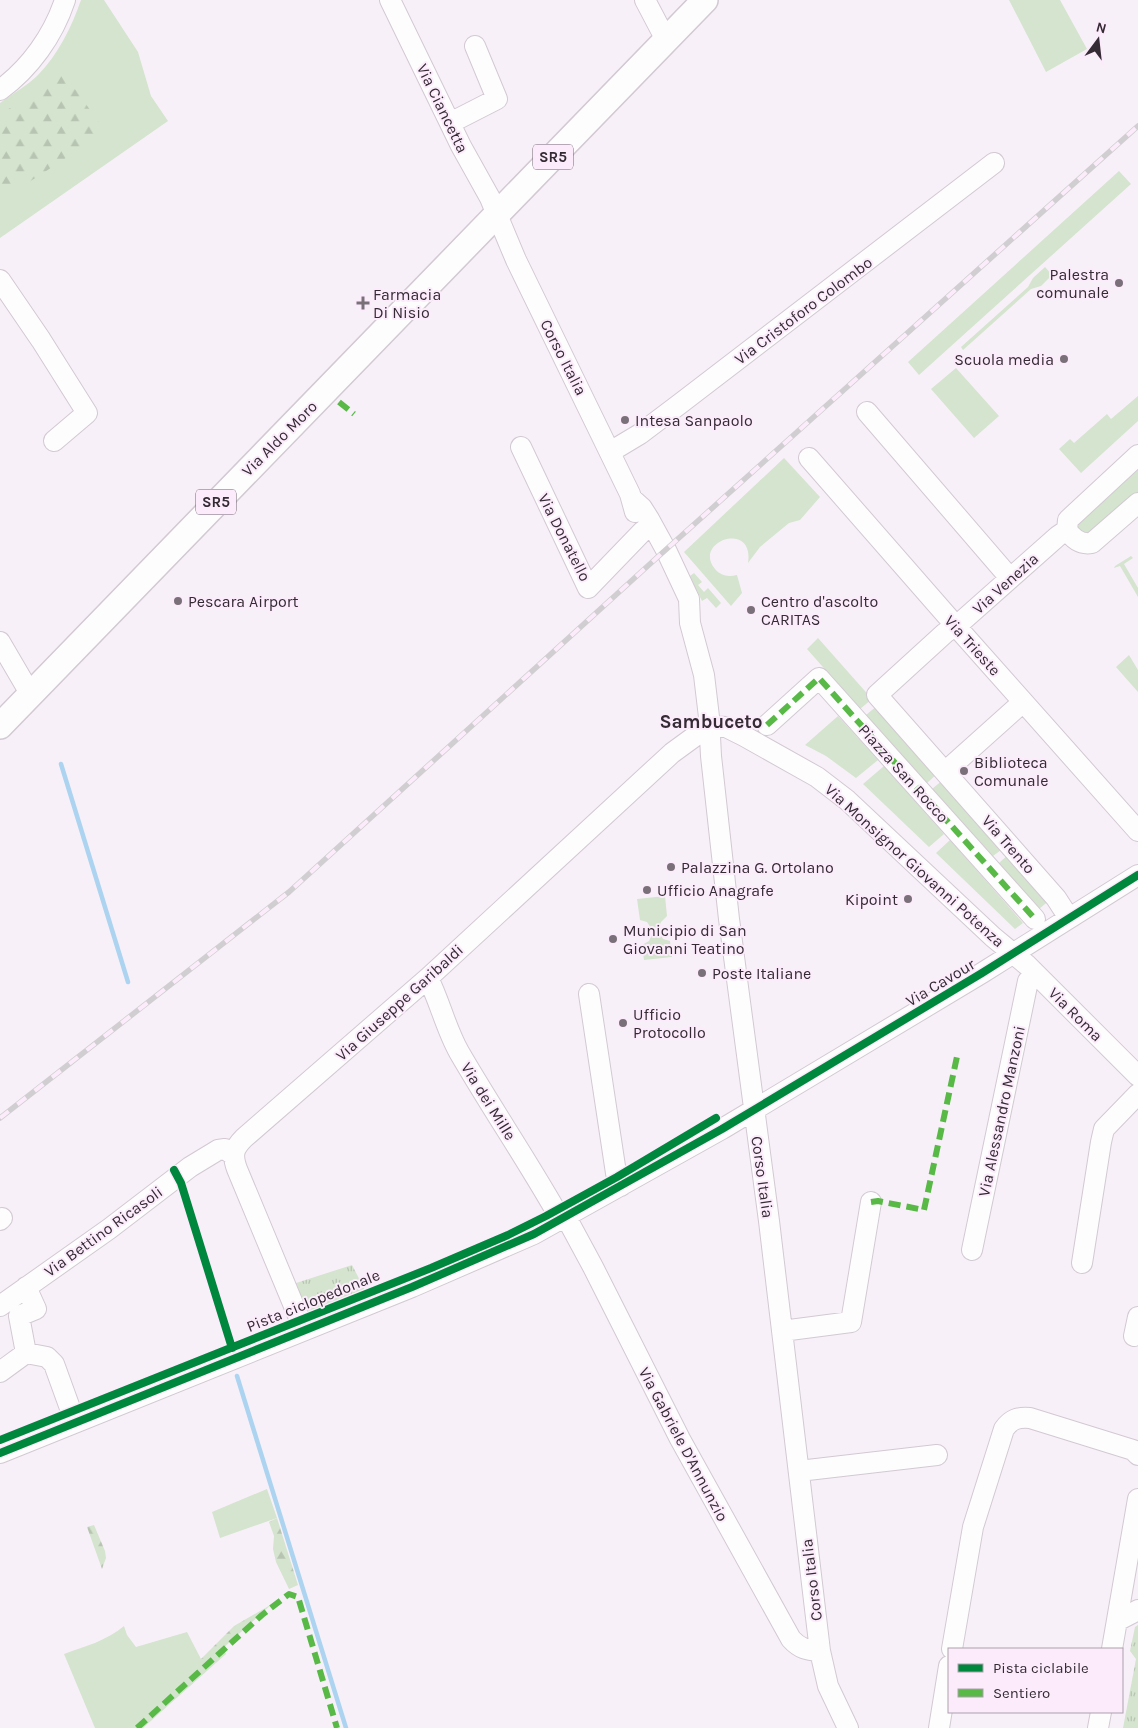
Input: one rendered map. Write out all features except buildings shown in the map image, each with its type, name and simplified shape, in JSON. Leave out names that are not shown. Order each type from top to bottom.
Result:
[{"type":"main road","name":"SR5","points":[[497,215],[704,0]]},
{"type":"main road","name":"Via Aldo Moro","points":[[0,726],[497,215]]},
{"type":"street","points":[[0,90],[17,76],[34,57],[54,25],[65,0]]},
{"type":"street","name":"Via Ciancetta","points":[[390,0],[497,215]]},
{"type":"street","points":[[645,0],[666,40]]},
{"type":"street","points":[[450,123],[496,99],[475,46]]},
{"type":"street","name":"Via Cristoforo Colombo","points":[[610,452],[640,434],[994,163]]},
{"type":"street","name":"Corso Italia","points":[[497,215],[516,260],[632,499],[636,516],[643,531],[677,602],[690,623]]},
{"type":"street","points":[[0,280],[87,412],[54,441]]},
{"type":"street","points":[[867,412],[1010,578]]},
{"type":"street","name":"Via Donatello","points":[[521,447],[588,588],[643,531]]},
{"type":"street","points":[[1138,455],[1068,520],[1067,530],[1076,540],[1087,544],[1092,543],[1138,503]]},
{"type":"street","name":"Via Trieste","points":[[809,458],[1138,832]]},
{"type":"street","name":"Corso Italia","points":[[632,499],[642,508],[689,599],[690,623],[704,676],[728,909],[782,1331],[820,1651],[828,1686],[841,1724]]},
{"type":"street","name":"Via Venezia","points":[[877,695],[945,633],[1061,533],[1067,530]]},
{"type":"street","points":[[0,642],[31,695]]},
{"type":"street","name":"Piazza San Rocco","points":[[767,725],[819,678],[1035,919]]},
{"type":"street","name":"Via Trento","points":[[877,695],[1056,898],[1069,918]]},
{"type":"street","points":[[946,772],[1023,702]]},
{"type":"street","name":"Via Monsignor Giovanni Potenza","points":[[710,726],[726,727],[800,766],[831,787],[862,812],[1012,954]]},
{"type":"street","name":"Via Giuseppe Garibaldi","points":[[232,1154],[244,1138],[428,978],[672,753],[710,726]]},
{"type":"street","name":"Via Cavour","points":[[0,1453],[445,1273],[509,1246],[563,1219],[754,1110],[1012,954],[1138,875]]},
{"type":"street","name":"Via Roma","points":[[1012,954],[1035,973],[1138,1076]]},
{"type":"street","name":"Via Alessandro Manzoni","points":[[972,1250],[1028,981],[1035,973]]},
{"type":"street","name":"Via dei Mille","points":[[428,978],[458,1051],[563,1219]]},
{"type":"street","points":[[589,994],[615,1168],[621,1186]]},
{"type":"street","points":[[1082,1263],[1104,1129],[1138,1094]]},
{"type":"street","name":"Via Bettino Ricasoli","points":[[0,1306],[113,1226],[190,1166],[218,1150],[225,1149],[232,1154]]},
{"type":"street","points":[[232,1154],[304,1330]]},
{"type":"street","points":[[782,1331],[851,1322],[871,1202]]},
{"type":"street","name":"Via Gabriele D'Annunzio","points":[[563,1219],[594,1267],[680,1439],[791,1639],[798,1646],[806,1650],[820,1651]]},
{"type":"street","points":[[26,1288],[36,1310],[19,1316],[26,1353]]},
{"type":"street","points":[[1134,1336],[1138,1317]]},
{"type":"street","points":[[0,1372],[26,1353],[47,1357],[54,1364],[75,1422]]},
{"type":"street","points":[[952,1648],[973,1526],[1004,1429],[1008,1423],[1013,1419],[1030,1418],[1133,1450],[1138,1455]]},
{"type":"street","points":[[798,1470],[936,1455]]},
{"type":"street","points":[[1112,1648],[1138,1499]]},
{"type":"street","points":[[1117,1620],[1138,1610]]},
{"type":"street","points":[[939,1728],[948,1672]]},
{"type":"street","points":[[1098,1728],[1101,1713]]},
{"type":"green space","points":[[81,0],[104,0],[138,52],[151,96],[168,121],[0,238],[0,103],[29,83],[45,67],[64,40]]},
{"type":"green space","points":[[1009,0],[1060,0],[1087,49],[1046,72]]},
{"type":"green space","points":[[62,71],[106,132],[0,201],[0,115]]},
{"type":"green space","points":[[1119,171],[1131,184],[919,375],[908,362]]},
{"type":"green space","points":[[1045,267],[1052,275],[1041,286],[1031,289],[963,350],[961,347],[1028,287],[1033,278]]},
{"type":"green space","points":[[956,368],[999,416],[974,438],[931,389]]},
{"type":"green space","points":[[1138,396],[1138,421],[1081,473],[1059,449],[1070,439],[1074,443],[1107,414],[1111,419]]},
{"type":"green space","points":[[784,458],[820,497],[800,520],[789,523],[760,547],[748,563],[748,550],[743,542],[735,539],[726,539],[717,543],[711,550],[710,559],[717,571],[725,575],[737,575],[742,593],[731,606],[684,552]]},
{"type":"green space","points":[[1138,465],[1138,494],[1088,535],[1077,529],[1076,522]]},
{"type":"green space","points":[[1131,556],[1133,558],[1124,564],[1138,588],[1138,597],[1120,566],[1114,568]]},
{"type":"green space","points":[[694,573],[702,582],[698,585],[704,592],[708,588],[721,603],[716,608],[707,598],[702,601],[690,576]]},
{"type":"green space","points":[[818,638],[872,699],[860,709],[807,649]]},
{"type":"green space","points":[[1129,655],[1138,670],[1138,692],[1116,667]]},
{"type":"green space","points":[[878,705],[938,773],[927,783],[866,715]]},
{"type":"green space","points":[[838,716],[878,760],[856,778],[826,756],[805,745]]},
{"type":"green space","points":[[884,766],[944,834],[929,847],[863,784]]},
{"type":"green space","points":[[944,779],[1005,847],[993,856],[932,789]]},
{"type":"green space","points":[[950,840],[1023,923],[1015,929],[936,853]]},
{"type":"green space","points":[[1010,853],[1051,899],[1039,909],[999,863]]},
{"type":"green space","points":[[665,896],[667,916],[659,927],[651,928],[647,922],[640,920],[637,899]]},
{"type":"green space","points":[[660,933],[663,939],[670,941],[672,957],[644,960],[642,945],[649,941],[652,934]]},
{"type":"green space","points":[[352,1265],[365,1290],[305,1314],[293,1284]]},
{"type":"green space","points":[[267,1489],[277,1518],[220,1538],[212,1512]]},
{"type":"green space","points":[[277,1518],[298,1585],[289,1589],[276,1562],[273,1549],[274,1536],[269,1522]]},
{"type":"green space","points":[[94,1525],[105,1551],[106,1558],[102,1569],[87,1527]]},
{"type":"green space","points":[[272,1604],[201,1668],[201,1659],[234,1626]]},
{"type":"green space","points":[[1138,1625],[1138,1728],[1123,1728],[1136,1659],[1130,1651],[1135,1627]]},
{"type":"green space","points":[[124,1626],[127,1635],[136,1647],[187,1632],[201,1659],[201,1667],[223,1648],[226,1654],[143,1728],[95,1728],[64,1654],[103,1639]]},
{"type":"waterway","points":[[61,764],[128,982]]},
{"type":"waterway","points":[[237,1376],[346,1728]]},
{"type":"railway","points":[[0,1118],[289,892],[651,563],[1138,126]]},
{"type":"marked path","points":[[339,402],[354,414]]},
{"type":"marked path","points":[[767,725],[819,678],[1035,919]]},
{"type":"marked path","points":[[871,1202],[878,1201],[924,1210],[958,1052]]},
{"type":"marked path","points":[[137,1728],[262,1615],[289,1594],[298,1597],[337,1728]]},
{"type":"cycle path","points":[[0,1453],[412,1287],[534,1234],[722,1129],[982,973],[1138,875]]},
{"type":"cycle path","name":"Pista ciclopedonale","points":[[0,1440],[431,1268],[508,1235],[617,1177],[716,1118]]},
{"type":"cycle path","points":[[174,1170],[181,1183],[232,1348]]},
{"type":"place","name":"Palestra comunale","points":[[1119,283]]},
{"type":"place","name":"Farmacia Di Nisio","points":[[363,303]]},
{"type":"place","name":"Scuola media","points":[[1064,359]]},
{"type":"place","name":"Intesa Sanpaolo","points":[[625,420]]},
{"type":"place","name":"Pescara Airport","points":[[178,601]]},
{"type":"place","name":"Centro d'ascolto CARITAS","points":[[751,610]]},
{"type":"place","name":"Biblioteca Comunale","points":[[964,771]]},
{"type":"place","name":"Palazzina G. Ortolano","points":[[671,867]]},
{"type":"place","name":"Ufficio Anagrafe","points":[[647,890]]},
{"type":"place","name":"Kipoint","points":[[908,899]]},
{"type":"place","name":"Municipio di San Giovanni Teatino","points":[[613,939]]},
{"type":"place","name":"Poste Italiane","points":[[702,973]]},
{"type":"place","name":"Ufficio Protocollo","points":[[623,1023]]},
{"type":"district","name":"Sambuceto","points":[[711,721]]}]
